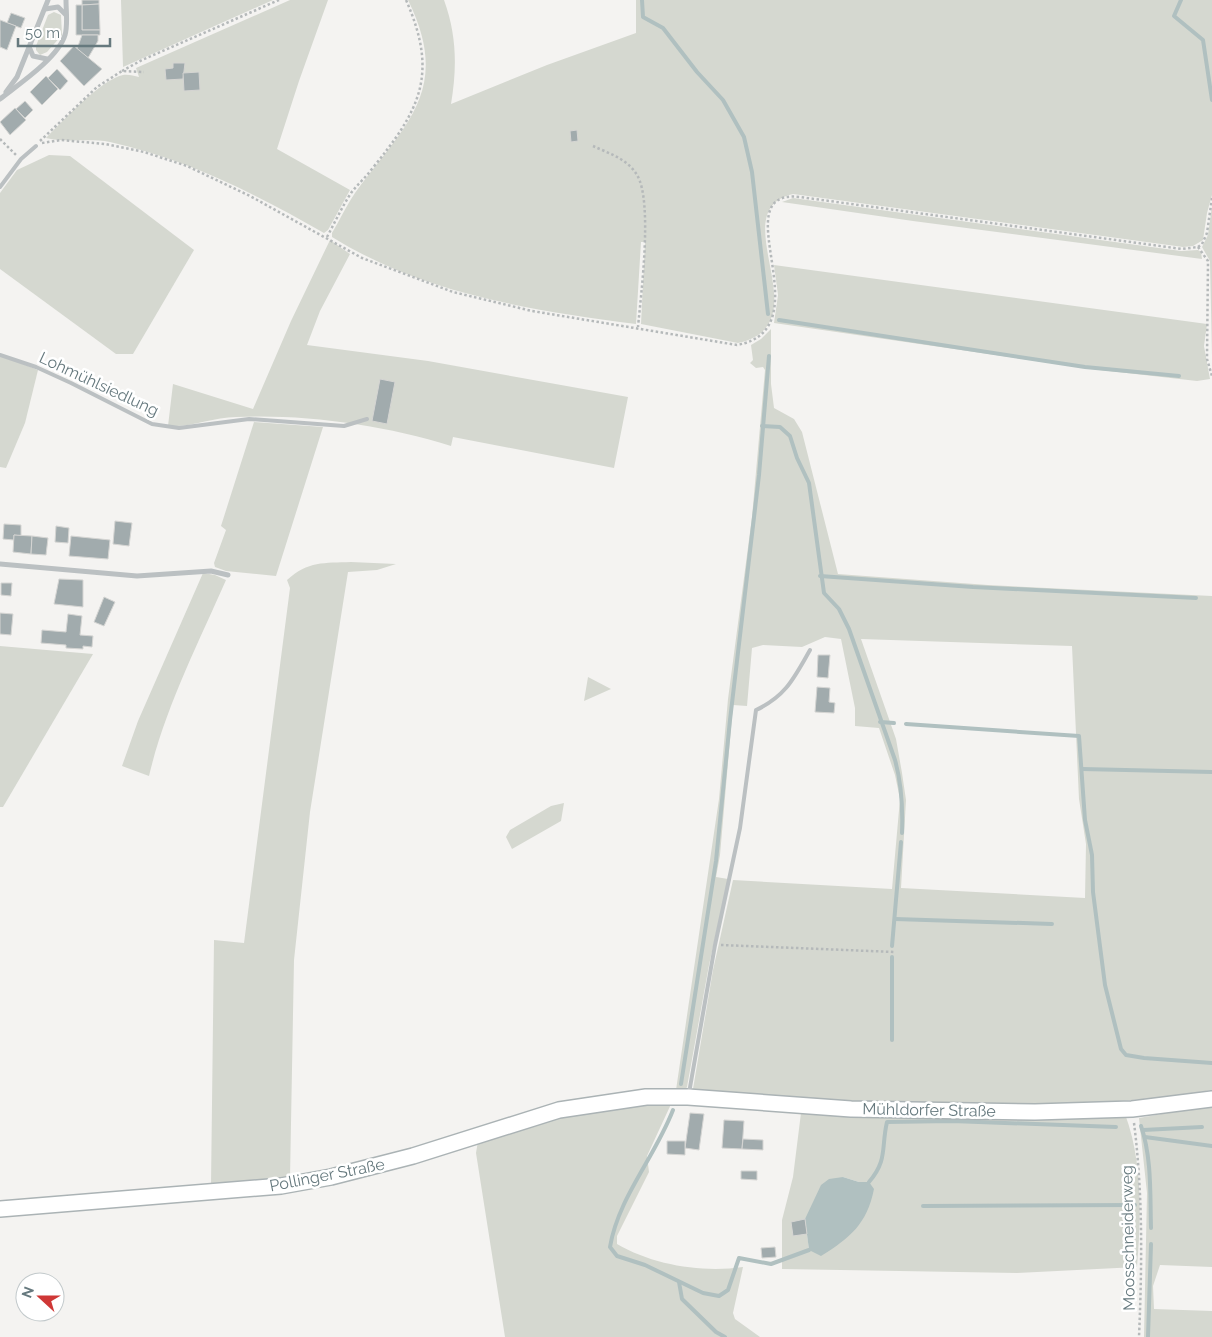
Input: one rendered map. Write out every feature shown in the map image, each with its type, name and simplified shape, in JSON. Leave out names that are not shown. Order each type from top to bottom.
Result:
[{"type":"street","points":[[1,98],[18,77],[48,0]]},
{"type":"street","points":[[1,98],[21,84],[62,43],[66,32],[66,0]]},
{"type":"street","points":[[45,9],[58,7],[66,15]]},
{"type":"street","points":[[30,46],[30,53],[33,56],[47,59]]},
{"type":"street","points":[[0,564],[138,576],[211,571],[228,575]]},
{"type":"street","name":"Mühldorfer Straße","points":[[646,1097],[688,1097],[860,1109],[1035,1112],[1132,1109],[1212,1098]]},
{"type":"street","name":"Pollinger Straße","points":[[0,1210],[281,1186],[331,1178],[413,1156],[559,1110],[646,1097]]},
{"type":"lane","points":[[0,187],[21,159],[36,146]]},
{"type":"lane","name":"Lohmühlsiedlung","points":[[0,355],[36,367],[152,424],[170,429],[249,419],[344,426],[367,419]]},
{"type":"lane","points":[[688,1097],[715,945],[740,828],[756,710],[773,702],[787,689],[810,650]]},
{"type":"path","points":[[36,146],[97,87],[142,60],[279,0]]},
{"type":"path","points":[[327,237],[351,193],[393,142],[413,108],[424,69],[423,48],[406,0]]},
{"type":"path","points":[[122,72],[144,72]]},
{"type":"path","points":[[0,139],[21,159]]},
{"type":"path","points":[[36,146],[46,142],[81,141],[144,152],[215,178],[327,237],[362,258],[453,292],[532,311],[638,327],[737,345],[746,343],[763,332],[772,318],[776,295],[767,222],[774,205],[778,201],[792,196],[1182,249],[1198,247]]},
{"type":"path","points":[[593,146],[622,159],[634,170],[643,192],[644,224],[638,327]]},
{"type":"path","points":[[1198,247],[1207,233],[1212,198]]},
{"type":"path","points":[[1198,247],[1208,261],[1207,359],[1212,376]]},
{"type":"path","points":[[715,945],[895,952]]},
{"type":"path","name":"Moosschneiderweg","points":[[1132,1109],[1141,1186],[1140,1337]]},
{"type":"shaded area","points":[[121,0],[273,0],[123,67]]},
{"type":"shaded area","points":[[290,0],[328,0],[277,149],[350,190],[328,230],[324,233],[220,179],[166,158],[110,142],[46,138],[82,102],[114,78],[125,75],[139,77],[136,68]]},
{"type":"shaded area","points":[[408,0],[444,0],[454,39],[455,52],[451,104],[547,65],[636,33],[636,0],[1212,0],[1212,195],[1203,240],[1193,246],[1183,247],[793,194],[773,205],[766,222],[766,244],[774,292],[773,314],[762,332],[738,343],[641,324],[645,242],[641,242],[636,324],[557,313],[479,297],[441,286],[403,273],[367,257],[332,237],[332,233],[352,198],[405,126],[417,105],[424,83],[426,59],[421,32]]},
{"type":"shaded area","points":[[54,12],[61,15],[62,35],[47,52],[40,55],[36,50],[36,46],[48,15]]},
{"type":"shaded area","points":[[49,155],[70,156],[194,250],[133,354],[116,354],[0,269],[0,193],[17,170]]},
{"type":"shaded area","points":[[793,198],[1181,251],[1198,250],[1201,252],[1202,259],[782,202]]},
{"type":"shaded area","points":[[1212,206],[1212,356],[1210,261],[1202,247],[1208,235]]},
{"type":"shaded area","points":[[330,240],[350,254],[320,311],[307,345],[428,361],[628,397],[614,468],[453,437],[451,446],[399,432],[317,419],[227,417],[185,425],[168,426],[173,384],[253,409],[291,321]]},
{"type":"shaded area","points":[[774,265],[1207,324],[1204,346],[1210,379],[1197,381],[1100,370],[774,323],[778,295]]},
{"type":"shaded area","points":[[771,329],[771,384],[774,408],[794,419],[802,432],[838,574],[988,585],[1212,596],[1212,1090],[1156,1098],[1013,1104],[840,1101],[696,1092],[693,1089],[713,970],[733,880],[892,889],[900,799],[895,775],[879,728],[855,726],[855,708],[841,639],[825,637],[802,647],[763,645],[752,648],[747,706],[733,705],[720,855],[716,877],[728,879],[709,965],[687,1087],[685,1090],[676,1090],[719,799],[728,699],[752,517],[765,370],[763,367],[756,368],[750,363],[753,360],[751,345],[761,339]],"holes":[[[861,639],[1072,646],[1079,799],[1086,844],[1085,898],[901,888],[906,800],[902,773],[896,739]]]},
{"type":"shaded area","points":[[0,355],[38,370],[25,423],[6,468],[0,467]]},
{"type":"shaded area","points":[[254,422],[323,427],[276,576],[226,571],[215,567],[214,563],[226,530],[221,526]]},
{"type":"shaded area","points":[[324,563],[396,564],[377,570],[348,572],[310,812],[294,960],[290,1178],[211,1186],[214,940],[244,943],[290,588],[287,580],[309,566]]},
{"type":"shaded area","points":[[203,573],[215,575],[226,580],[173,701],[149,776],[122,766],[138,721]]},
{"type":"shaded area","points":[[0,646],[93,654],[3,807],[0,807]]},
{"type":"shaded area","points":[[588,677],[611,689],[584,701]]},
{"type":"shaded area","points":[[564,803],[561,821],[512,849],[506,837],[510,830],[551,806]]},
{"type":"shaded area","points":[[672,1102],[647,1156],[649,1172],[617,1236],[617,1244],[646,1257],[678,1266],[711,1269],[743,1267],[733,1313],[735,1319],[760,1337],[505,1337],[476,1153],[478,1141],[594,1108]]},
{"type":"shaded area","points":[[1212,1105],[1212,1267],[1160,1265],[1153,1286],[1154,1309],[1212,1311],[1212,1337],[1144,1337],[1147,1193],[1139,1118]]},
{"type":"shaded area","points":[[801,1113],[1125,1114],[1131,1132],[1138,1171],[1140,1210],[1137,1267],[1017,1273],[782,1269],[782,1220],[793,1177]],"holes":[[[843,1177],[859,1182],[869,1182],[809,1250],[807,1234],[793,1236],[791,1222],[805,1219]]]},
{"type":"shaded area","points":[[843,1177],[859,1182],[869,1182],[874,1189],[871,1201],[867,1212],[856,1229],[841,1243],[821,1256],[809,1250],[805,1219],[821,1185],[829,1179]]},
{"type":"building","points":[[82,0],[99,0],[99,4],[82,5]]},
{"type":"building","points":[[99,4],[100,30],[82,30],[82,5]]},
{"type":"building","points":[[76,5],[82,5],[82,30],[100,30],[100,35],[76,35]]},
{"type":"building","points":[[11,13],[25,18],[21,28],[7,23]]},
{"type":"building","points":[[0,20],[16,26],[7,50],[0,47]]},
{"type":"building","points":[[82,35],[98,35],[98,41],[88,58],[77,49]]},
{"type":"building","points":[[74,46],[102,69],[84,86],[60,61]]},
{"type":"building","points":[[173,63],[185,63],[183,79],[166,80],[165,69],[173,68]]},
{"type":"building","points":[[57,69],[68,81],[60,90],[48,78]]},
{"type":"building","points":[[199,72],[200,90],[184,91],[183,73]]},
{"type":"building","points":[[46,76],[58,89],[42,105],[30,92]]},
{"type":"building","points":[[25,101],[33,110],[25,118],[16,109]]},
{"type":"building","points":[[15,108],[26,120],[10,135],[0,122]]},
{"type":"building","points":[[577,130],[578,141],[571,142],[570,131]]},
{"type":"building","points":[[380,379],[395,382],[387,424],[372,421]]},
{"type":"building","points":[[115,521],[132,523],[129,546],[113,544]]},
{"type":"building","points":[[4,524],[21,525],[21,536],[14,535],[14,540],[3,539]]},
{"type":"building","points":[[56,526],[69,528],[68,543],[55,542]]},
{"type":"building","points":[[14,535],[32,536],[31,554],[13,552]]},
{"type":"building","points":[[32,536],[48,538],[46,555],[31,554]]},
{"type":"building","points":[[71,536],[110,540],[108,559],[69,556]]},
{"type":"building","points":[[59,579],[83,580],[83,607],[54,604]]},
{"type":"building","points":[[1,583],[12,583],[11,596],[1,595]]},
{"type":"building","points":[[104,597],[115,602],[104,626],[94,622]]},
{"type":"building","points":[[0,613],[13,614],[11,635],[0,634]]},
{"type":"building","points":[[68,614],[82,616],[80,635],[93,636],[92,647],[83,646],[83,649],[66,648],[66,645],[41,643],[42,630],[66,632]]},
{"type":"building","points":[[818,655],[830,655],[828,678],[817,677]]},
{"type":"building","points":[[817,687],[830,688],[829,702],[835,703],[834,713],[815,712]]},
{"type":"building","points":[[690,1113],[704,1114],[699,1150],[685,1148]]},
{"type":"building","points":[[724,1120],[744,1121],[742,1149],[722,1148]]},
{"type":"building","points":[[743,1139],[763,1140],[763,1150],[742,1149]]},
{"type":"building","points":[[667,1141],[685,1141],[685,1155],[667,1154]]},
{"type":"building","points":[[741,1171],[757,1171],[757,1180],[741,1179]]},
{"type":"building","points":[[805,1219],[807,1234],[793,1236],[791,1222]]},
{"type":"building","points":[[775,1247],[776,1257],[762,1258],[761,1248]]},
{"type":"waterway","points":[[642,0],[643,17],[663,28],[697,72],[723,100],[744,137],[752,172],[768,314]]},
{"type":"waterway","points":[[1181,0],[1174,16],[1203,40],[1212,100]]},
{"type":"waterway","points":[[779,320],[1085,367],[1179,376]]},
{"type":"waterway","points":[[681,1084],[716,861],[730,720],[759,475],[769,356]]},
{"type":"waterway","points":[[762,426],[780,427],[790,436],[797,458],[809,483],[824,593],[839,609],[849,629],[895,760],[902,796],[902,833]]},
{"type":"waterway","points":[[820,576],[973,587],[1196,598]]},
{"type":"waterway","points":[[880,722],[894,723]]},
{"type":"waterway","points":[[906,724],[1079,736],[1085,820],[1092,855],[1093,892],[1105,985],[1121,1049],[1126,1055],[1144,1058],[1212,1063]]},
{"type":"waterway","points":[[1082,769],[1212,772]]},
{"type":"waterway","points":[[892,946],[901,842]]},
{"type":"waterway","points":[[895,919],[1052,924]]},
{"type":"waterway","points":[[892,957],[892,1040]]},
{"type":"waterway","points":[[673,1110],[629,1195],[614,1229],[610,1247],[617,1256],[645,1265],[703,1293],[719,1296],[728,1290],[739,1258],[771,1264],[809,1250]]},
{"type":"waterway","points":[[869,1182],[879,1167],[887,1122],[952,1121],[1116,1127]]},
{"type":"waterway","points":[[1141,1126],[1149,1164],[1151,1228]]},
{"type":"waterway","points":[[1143,1130],[1202,1127]]},
{"type":"waterway","points":[[1145,1137],[1212,1146]]},
{"type":"waterway","points":[[923,1206],[1135,1205]]},
{"type":"waterway","points":[[1148,1337],[1151,1244]]},
{"type":"waterway","points":[[679,1282],[682,1299],[716,1332],[725,1337]]}]
